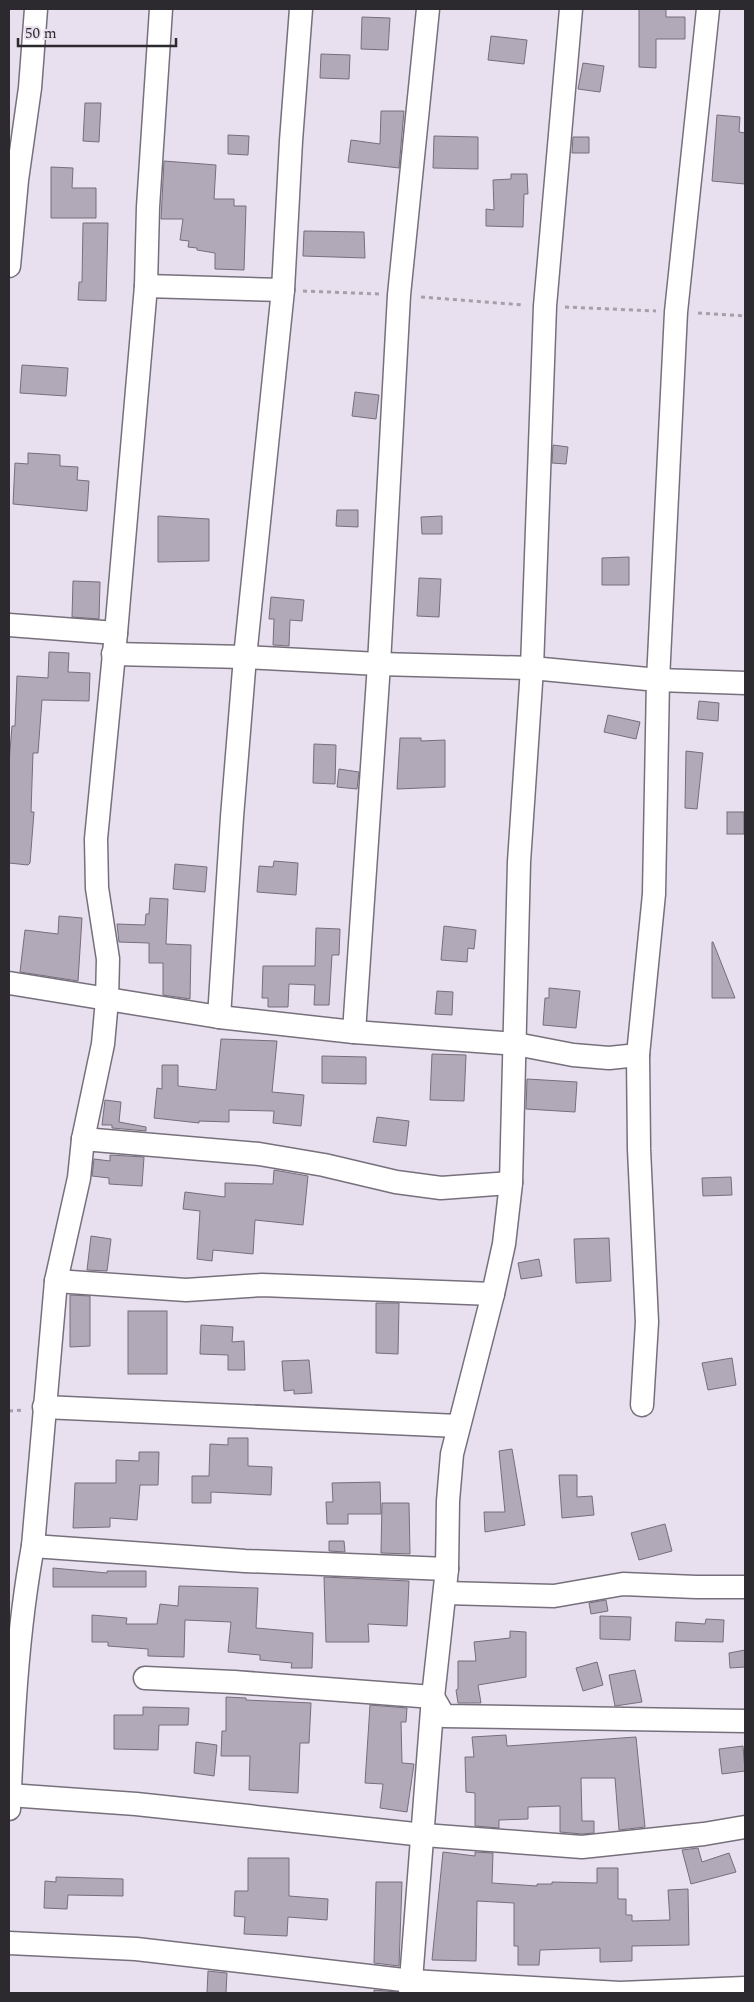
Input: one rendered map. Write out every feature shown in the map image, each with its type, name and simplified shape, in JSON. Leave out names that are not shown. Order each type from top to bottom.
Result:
[{"type":"street","points":[[9,266],[30,88],[36,9]]},
{"type":"street","points":[[161,9],[148,207],[146,286],[96,838],[97,888],[108,959],[107,1000],[103,1044],[83,1139],[79,1178],[56,1281],[33,1546],[17,1667],[9,1802],[136,1804],[424,1835],[582,1847],[704,1834],[745,1827]]},
{"type":"street","points":[[219,1017],[244,656],[283,290],[291,141],[301,9]]},
{"type":"street","points":[[354,1032],[379,664],[399,295],[428,9]]},
{"type":"street","points":[[411,1987],[433,1697],[448,1569],[448,1501],[452,1454],[504,1244],[511,1183],[516,1044],[519,862],[532,668],[545,306],[572,9]]},
{"type":"street","points":[[642,1405],[647,1322],[639,1149],[638,1055],[654,894],[658,680],[676,312],[708,9]]},
{"type":"street","points":[[146,286],[283,290]]},
{"type":"street","points":[[9,626],[115,643],[244,656],[379,664],[532,668],[658,680],[745,683]]},
{"type":"street","points":[[9,984],[219,1017],[354,1032],[516,1044],[573,1055],[609,1058],[638,1055]]},
{"type":"street","points":[[83,1139],[259,1154],[324,1165],[396,1182],[440,1188],[511,1183]]},
{"type":"street","points":[[56,1281],[186,1290],[262,1285],[493,1294]]},
{"type":"street","points":[[44,1407],[458,1426]]},
{"type":"street","points":[[33,1546],[244,1561],[448,1569]]},
{"type":"street","points":[[445,1593],[554,1596],[623,1584],[745,1587]]},
{"type":"street","points":[[145,1678],[234,1682],[433,1697]]},
{"type":"street","points":[[433,1697],[444,1716],[745,1721]]},
{"type":"street","points":[[9,1943],[136,1950],[411,1987],[620,1993],[745,1988]]},
{"type":"path","points":[[283,290],[399,295],[545,306],[745,316]]},
{"type":"building","points":[[639,9],[666,9],[666,17],[685,17],[685,39],[656,39],[656,68],[639,67]]},
{"type":"building","points":[[362,17],[390,18],[388,50],[361,49]]},
{"type":"building","points":[[491,36],[527,40],[524,64],[488,60]]},
{"type":"building","points":[[321,54],[350,55],[349,79],[320,78]]},
{"type":"building","points":[[583,63],[604,66],[600,92],[578,89]]},
{"type":"building","points":[[85,103],[101,103],[99,142],[83,141]]},
{"type":"building","points":[[381,111],[404,111],[399,168],[348,162],[351,140],[380,144]]},
{"type":"building","points":[[717,115],[740,117],[739,132],[745,133],[745,184],[712,181]]},
{"type":"building","points":[[228,135],[249,136],[248,155],[228,154]]},
{"type":"building","points":[[434,136],[478,137],[478,169],[433,168]]},
{"type":"building","points":[[573,137],[589,137],[589,153],[572,153]]},
{"type":"building","points":[[164,161],[216,165],[214,199],[234,199],[234,206],[246,206],[244,270],[215,269],[215,253],[188,247],[189,241],[180,240],[183,219],[161,219]]},
{"type":"building","points":[[51,167],[73,168],[72,188],[96,188],[96,218],[51,218]]},
{"type":"building","points":[[511,174],[527,174],[528,194],[524,194],[523,227],[486,226],[486,209],[494,210],[493,180],[511,179]]},
{"type":"building","points":[[83,223],[108,223],[106,301],[78,300],[79,282],[82,282]]},
{"type":"building","points":[[304,231],[364,232],[365,258],[303,256]]},
{"type":"building","points":[[22,365],[68,368],[66,396],[20,393]]},
{"type":"building","points":[[355,392],[379,395],[376,419],[352,416]]},
{"type":"building","points":[[553,445],[568,447],[566,464],[552,463]]},
{"type":"building","points":[[28,453],[60,455],[60,466],[78,467],[77,480],[89,481],[87,511],[13,504],[15,463],[28,464]]},
{"type":"building","points":[[337,510],[358,510],[358,527],[336,526]]},
{"type":"building","points":[[158,516],[209,519],[209,561],[158,562]]},
{"type":"building","points":[[442,516],[442,534],[422,534],[421,517]]},
{"type":"building","points":[[629,557],[629,585],[602,585],[602,558]]},
{"type":"building","points":[[419,578],[441,579],[439,617],[417,616]]},
{"type":"building","points":[[73,581],[100,582],[99,619],[72,617]]},
{"type":"building","points":[[271,597],[304,600],[302,621],[290,620],[289,646],[273,645],[274,619],[269,619]]},
{"type":"building","points":[[49,652],[69,653],[68,672],[90,673],[89,701],[42,700],[38,753],[33,753],[31,812],[34,812],[30,863],[28,865],[9,863],[9,763],[12,726],[15,726],[17,676],[48,678]]},
{"type":"building","points":[[699,701],[719,703],[718,721],[697,719]]},
{"type":"building","points":[[608,715],[640,722],[636,739],[604,732]]},
{"type":"building","points":[[400,738],[421,738],[421,741],[445,740],[445,787],[397,789]]},
{"type":"building","points":[[314,744],[336,745],[335,784],[313,783]]},
{"type":"building","points":[[686,751],[703,753],[697,809],[685,808]]},
{"type":"building","points":[[339,769],[359,772],[357,789],[337,787]]},
{"type":"building","points":[[727,812],[744,812],[744,834],[727,834]]},
{"type":"building","points":[[274,861],[298,863],[296,895],[257,892],[259,866],[273,867]]},
{"type":"building","points":[[175,864],[207,867],[205,892],[173,889]]},
{"type":"building","points":[[150,898],[168,899],[166,944],[191,945],[190,999],[163,995],[163,963],[149,963],[149,943],[119,942],[117,924],[145,925],[146,914],[149,914]]},
{"type":"building","points":[[59,916],[82,918],[78,981],[20,972],[25,930],[58,934]]},
{"type":"building","points":[[444,926],[476,930],[474,949],[468,948],[467,962],[441,960]]},
{"type":"building","points":[[316,928],[340,929],[339,955],[332,955],[329,1005],[314,1005],[315,985],[289,984],[288,1007],[268,1007],[268,998],[262,998],[263,966],[315,966]]},
{"type":"building","points":[[713,942],[735,998],[712,998]]},
{"type":"building","points":[[549,988],[580,991],[576,1028],[543,1025],[545,998],[549,998]]},
{"type":"building","points":[[437,991],[453,992],[452,1015],[435,1014]]},
{"type":"building","points":[[221,1039],[277,1041],[272,1092],[304,1095],[301,1126],[273,1123],[274,1111],[229,1110],[229,1122],[199,1121],[199,1123],[154,1118],[157,1088],[162,1089],[162,1065],[178,1065],[178,1086],[216,1090]]},
{"type":"building","points":[[432,1054],[466,1055],[464,1101],[430,1100]]},
{"type":"building","points":[[322,1056],[366,1057],[366,1084],[322,1083]]},
{"type":"building","points":[[527,1079],[577,1082],[575,1112],[526,1109]]},
{"type":"building","points":[[105,1100],[121,1102],[119,1122],[146,1127],[146,1131],[112,1128],[112,1125],[102,1125]]},
{"type":"building","points":[[377,1117],[409,1121],[406,1146],[373,1142]]},
{"type":"building","points":[[110,1155],[144,1157],[142,1186],[109,1184],[109,1178],[92,1176],[94,1159],[110,1161]]},
{"type":"building","points":[[274,1170],[308,1176],[303,1225],[255,1220],[253,1254],[213,1250],[212,1261],[197,1259],[200,1211],[183,1209],[185,1192],[225,1197],[225,1183],[273,1184]]},
{"type":"building","points":[[731,1177],[732,1195],[703,1196],[702,1178]]},
{"type":"building","points":[[91,1236],[111,1239],[107,1271],[87,1270]]},
{"type":"building","points":[[609,1238],[611,1281],[576,1283],[574,1239]]},
{"type":"building","points":[[539,1259],[542,1276],[521,1279],[518,1263]]},
{"type":"building","points":[[70,1295],[90,1296],[90,1346],[70,1347]]},
{"type":"building","points":[[376,1303],[399,1303],[398,1354],[376,1353]]},
{"type":"building","points":[[128,1311],[167,1311],[167,1374],[128,1374]]},
{"type":"building","points":[[201,1325],[233,1327],[232,1342],[244,1341],[245,1370],[228,1370],[228,1355],[200,1354]]},
{"type":"building","points":[[732,1358],[736,1385],[708,1390],[702,1363]]},
{"type":"building","points":[[309,1360],[312,1393],[294,1394],[294,1390],[284,1391],[282,1361]]},
{"type":"building","points":[[228,1438],[248,1438],[248,1466],[272,1467],[271,1495],[211,1492],[211,1503],[192,1503],[192,1476],[209,1476],[210,1444],[228,1445]]},
{"type":"building","points":[[512,1449],[525,1525],[485,1532],[484,1512],[505,1512],[499,1451]]},
{"type":"building","points":[[139,1452],[159,1452],[158,1485],[140,1485],[137,1520],[110,1518],[110,1527],[73,1528],[75,1483],[116,1483],[116,1460],[139,1461]]},
{"type":"building","points":[[559,1475],[577,1475],[577,1497],[592,1496],[594,1515],[562,1518]]},
{"type":"building","points":[[380,1482],[381,1514],[348,1514],[348,1524],[327,1524],[326,1502],[333,1502],[332,1483]]},
{"type":"building","points":[[382,1503],[409,1503],[410,1554],[381,1553]]},
{"type":"building","points":[[665,1524],[672,1551],[639,1560],[631,1533]]},
{"type":"building","points":[[329,1541],[344,1541],[345,1552],[329,1551]]},
{"type":"building","points":[[53,1568],[107,1573],[107,1571],[146,1571],[146,1587],[53,1587]]},
{"type":"building","points":[[324,1577],[409,1581],[407,1626],[368,1624],[369,1642],[326,1642]]},
{"type":"building","points":[[179,1586],[258,1588],[256,1628],[313,1633],[312,1668],[291,1668],[292,1663],[260,1660],[260,1655],[228,1652],[231,1622],[185,1620],[184,1657],[148,1656],[148,1649],[108,1646],[108,1642],[92,1642],[92,1615],[127,1618],[126,1624],[157,1624],[160,1604],[178,1606]]},
{"type":"building","points":[[606,1600],[608,1611],[591,1614],[589,1603]]},
{"type":"building","points":[[600,1616],[631,1617],[630,1640],[600,1639]]},
{"type":"building","points":[[706,1619],[724,1620],[723,1642],[675,1641],[676,1622],[705,1624]]},
{"type":"building","points":[[510,1631],[526,1632],[526,1677],[478,1685],[481,1703],[458,1703],[456,1690],[458,1689],[458,1661],[476,1661],[474,1642],[510,1638]]},
{"type":"building","points":[[745,1650],[745,1667],[730,1668],[729,1653]]},
{"type":"building","points":[[597,1662],[603,1685],[583,1691],[576,1668]]},
{"type":"building","points":[[635,1670],[642,1702],[615,1706],[609,1675]]},
{"type":"building","points":[[226,1697],[246,1698],[246,1700],[311,1703],[309,1743],[300,1743],[298,1793],[249,1790],[250,1756],[221,1756],[222,1731],[226,1731]]},
{"type":"building","points":[[370,1705],[407,1708],[406,1722],[401,1722],[402,1763],[414,1764],[407,1812],[380,1808],[383,1784],[365,1783]]},
{"type":"building","points":[[143,1707],[189,1708],[188,1725],[159,1725],[158,1750],[114,1749],[114,1715],[143,1715]]},
{"type":"building","points":[[506,1735],[507,1746],[636,1737],[645,1827],[619,1830],[615,1778],[581,1778],[582,1821],[594,1821],[594,1833],[560,1832],[560,1806],[528,1807],[528,1819],[499,1820],[499,1828],[475,1826],[475,1793],[466,1792],[465,1757],[474,1757],[472,1737]]},
{"type":"building","points":[[196,1742],[217,1745],[214,1776],[194,1773]]},
{"type":"building","points":[[743,1746],[745,1771],[722,1774],[719,1749]]},
{"type":"building","points":[[698,1848],[702,1862],[729,1853],[736,1872],[691,1884],[682,1850]]},
{"type":"building","points":[[443,1852],[475,1856],[475,1852],[493,1853],[492,1883],[537,1886],[537,1884],[552,1884],[552,1882],[597,1883],[597,1868],[618,1868],[618,1899],[626,1899],[626,1915],[632,1915],[632,1921],[670,1920],[668,1890],[688,1889],[689,1945],[632,1946],[632,1961],[600,1962],[600,1948],[540,1950],[539,1965],[518,1965],[518,1946],[514,1946],[514,1903],[477,1901],[476,1961],[432,1960]]},
{"type":"building","points":[[248,1858],[289,1858],[289,1896],[328,1899],[327,1920],[288,1917],[287,1936],[244,1934],[245,1917],[234,1916],[235,1891],[248,1891]]},
{"type":"building","points":[[56,1877],[123,1879],[123,1896],[68,1895],[67,1909],[44,1908],[45,1881],[56,1882]]},
{"type":"building","points":[[376,1882],[402,1882],[399,1966],[374,1963]]},
{"type":"building","points":[[208,1971],[227,1973],[226,1993],[207,1993]]},
{"type":"building","points":[[374,1990],[397,1992],[397,1993],[374,1993]]}]
